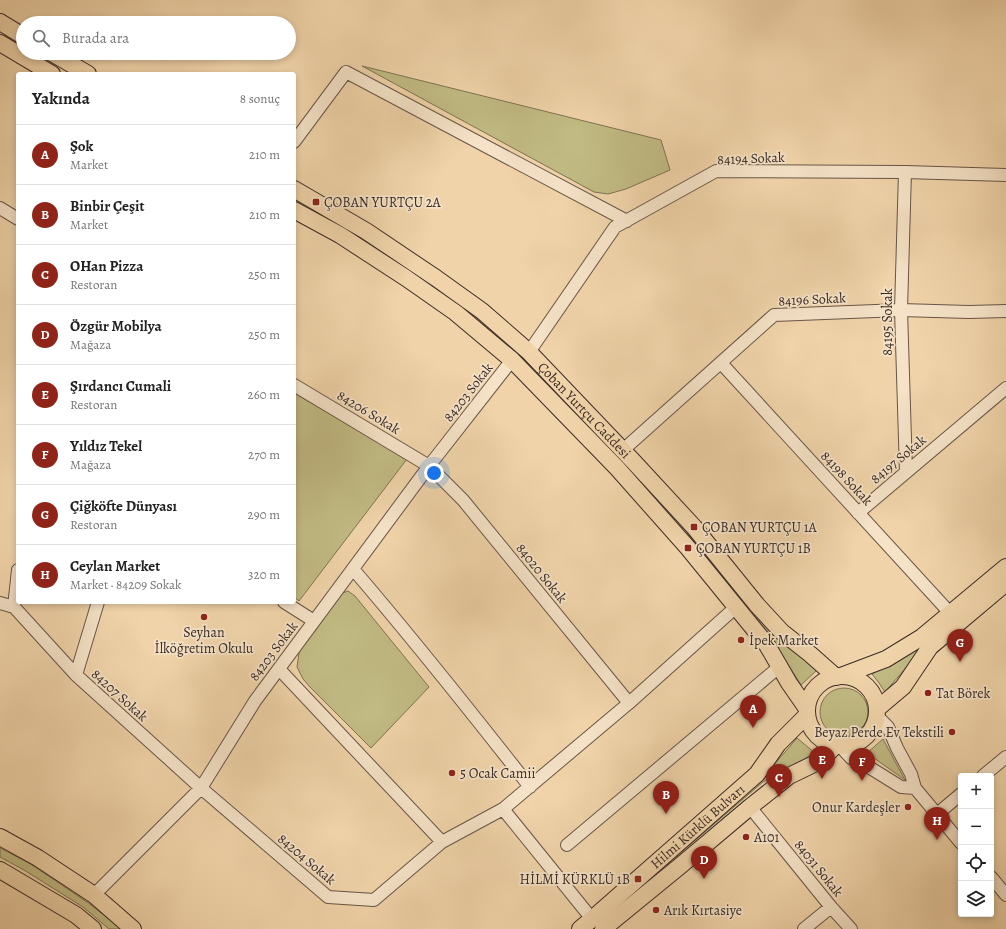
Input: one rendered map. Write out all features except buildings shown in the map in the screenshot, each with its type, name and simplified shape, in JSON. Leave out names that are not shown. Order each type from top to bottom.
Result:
[{"type":"main road","points":[[0,22],[16,32]]},
{"type":"main road","points":[[0,43],[16,53]]},
{"type":"main road","points":[[29,60],[49,72]]},
{"type":"main road","points":[[64,60],[85,72]]},
{"type":"main road","name":"Çoban Yurtçu Caddesi","points":[[296,190],[366,231],[436,278],[482,311],[529,352],[694,527],[757,605],[782,632],[839,677]]},
{"type":"main road","name":"Çoban Yurtçu Caddesi","points":[[296,211],[340,235],[406,278],[456,313],[512,360],[617,468],[682,542],[767,645],[807,712]]},
{"type":"main road","points":[[839,677],[886,659],[922,637],[1006,567]]},
{"type":"main road","points":[[877,713],[903,687],[930,647],[1006,583]]},
{"type":"main road","points":[[839,677],[854,678],[864,684],[872,693],[877,704],[874,728],[857,744],[846,747],[824,742],[816,735],[810,726],[807,712],[812,693],[819,684],[830,678],[839,677]]},
{"type":"main road","name":"Hilmi Kürklü Bulvarı","points":[[606,925],[757,774],[778,744],[807,712]]},
{"type":"main road","name":"Hilmi Kürklü Bulvarı","points":[[580,929],[606,925],[789,776],[820,761],[837,746]]},
{"type":"main road","points":[[0,837],[38,858],[94,895],[133,929]]},
{"type":"main road","points":[[0,870],[76,915],[93,929]]},
{"type":"street","points":[[296,139],[346,72],[627,220]]},
{"type":"street","name":"84194 Sokak","points":[[529,352],[615,227],[716,171],[905,172],[1006,175]]},
{"type":"street","name":"84195 Sokak","points":[[905,172],[901,310],[906,472]]},
{"type":"street","points":[[0,208],[16,218]]},
{"type":"street","name":"84196 Sokak","points":[[623,450],[774,315],[901,310],[969,312],[1006,311]]},
{"type":"street","name":"84203 Sokak","points":[[94,895],[201,788],[255,701],[278,669],[429,466],[512,360]]},
{"type":"street","name":"84198 Sokak","points":[[720,363],[950,613]]},
{"type":"street","name":"84206 Sokak","points":[[296,385],[429,466]]},
{"type":"street","name":"84197 Sokak","points":[[858,513],[1006,388]]},
{"type":"street","name":"84020 Sokak","points":[[429,466],[463,500],[629,703]]},
{"type":"street","name":"84197 Sokak","points":[[858,513],[906,472]]},
{"type":"street","points":[[353,569],[454,690],[530,787]]},
{"type":"street","points":[[14,607],[16,588]]},
{"type":"street","points":[[0,603],[14,607],[76,675]]},
{"type":"street","name":"84207 Sokak","points":[[97,604],[76,675],[201,788]]},
{"type":"street","points":[[287,604],[314,621]]},
{"type":"street","name":"84204 Sokak","points":[[201,788],[328,897],[374,900],[442,842],[503,809],[629,703],[736,607]]},
{"type":"street","points":[[567,845],[779,667]]},
{"type":"street","points":[[278,669],[442,842]]},
{"type":"street","points":[[877,713],[888,727],[897,748],[912,774],[915,788],[958,839]]},
{"type":"street","points":[[837,746],[851,758],[901,787],[915,788]]},
{"type":"street","points":[[987,773],[1006,757]]},
{"type":"street","points":[[937,814],[958,796]]},
{"type":"street","name":"84031 Sokak","points":[[750,807],[831,907],[851,929]]},
{"type":"street","points":[[503,809],[606,925]]},
{"type":"street","points":[[994,881],[1006,895]]},
{"type":"street","points":[[804,929],[831,907]]},
{"type":"shaded area","points":[[362,66],[661,140],[670,170],[626,189],[608,194],[594,192]]},
{"type":"shaded area","points":[[296,199],[348,229],[413,270],[486,322],[520,353],[617,453],[674,517],[774,636],[817,670],[801,685],[770,636],[516,354],[483,325],[440,292],[296,203]]},
{"type":"shaded area","points":[[296,394],[407,459],[299,601],[296,599]]},
{"type":"shaded area","points":[[348,591],[355,596],[429,687],[371,748],[310,687],[303,679],[297,667],[300,646],[337,595]]},
{"type":"shaded area","points":[[920,645],[923,648],[885,692],[872,674]]},
{"type":"shaded area","points":[[839,688],[849,688],[861,695],[868,707],[868,717],[861,729],[849,736],[839,736],[831,732],[824,725],[820,717],[820,707],[824,699],[831,692]]},
{"type":"shaded area","points":[[797,738],[815,753],[763,782],[592,929],[761,780]]},
{"type":"shaded area","points":[[883,739],[905,780],[867,753]]},
{"type":"shaded area","points":[[0,848],[29,863],[87,902],[122,929],[109,929],[83,907],[24,870],[0,857]]},
{"type":"place","name":"ÇOBAN YURTÇU 2A","points":[[316,202]]},
{"type":"place","name":"ÇOBAN YURTÇU 1A","points":[[694,527]]},
{"type":"place","name":"ÇOBAN YURTÇU 1B","points":[[688,548]]},
{"type":"place","name":"Seyhan İlköğretim Okulu","points":[[204,617]]},
{"type":"place","name":"İpek Market","points":[[741,640]]},
{"type":"place","name":"Çiğköfte Dünyası","points":[[960,662]]},
{"type":"place","name":"Tat Börek","points":[[928,693]]},
{"type":"place","name":"Şok","points":[[753,728]]},
{"type":"place","name":"Beyaz Perde Ev Tekstili","points":[[952,732]]},
{"type":"place","name":"5 Ocak Camii","points":[[452,773]]},
{"type":"place","name":"Şırdancı Cumali","points":[[822,779]]},
{"type":"place","name":"Yıldız Tekel","points":[[862,781]]},
{"type":"place","name":"OHan Pizza","points":[[779,797]]},
{"type":"place","name":"Onur Kardeşler","points":[[908,807]]},
{"type":"place","name":"Binbir Çeşit","points":[[666,814]]},
{"type":"place","name":"A101","points":[[746,837]]},
{"type":"place","name":"Ceylan Market","points":[[937,840]]},
{"type":"place","name":"HİLMİ KÜRKLÜ 1B","points":[[638,879]]},
{"type":"place","name":"Özgür Mobilya","points":[[704,879]]},
{"type":"place","name":"Arık Kırtasiye","points":[[656,910]]}]
